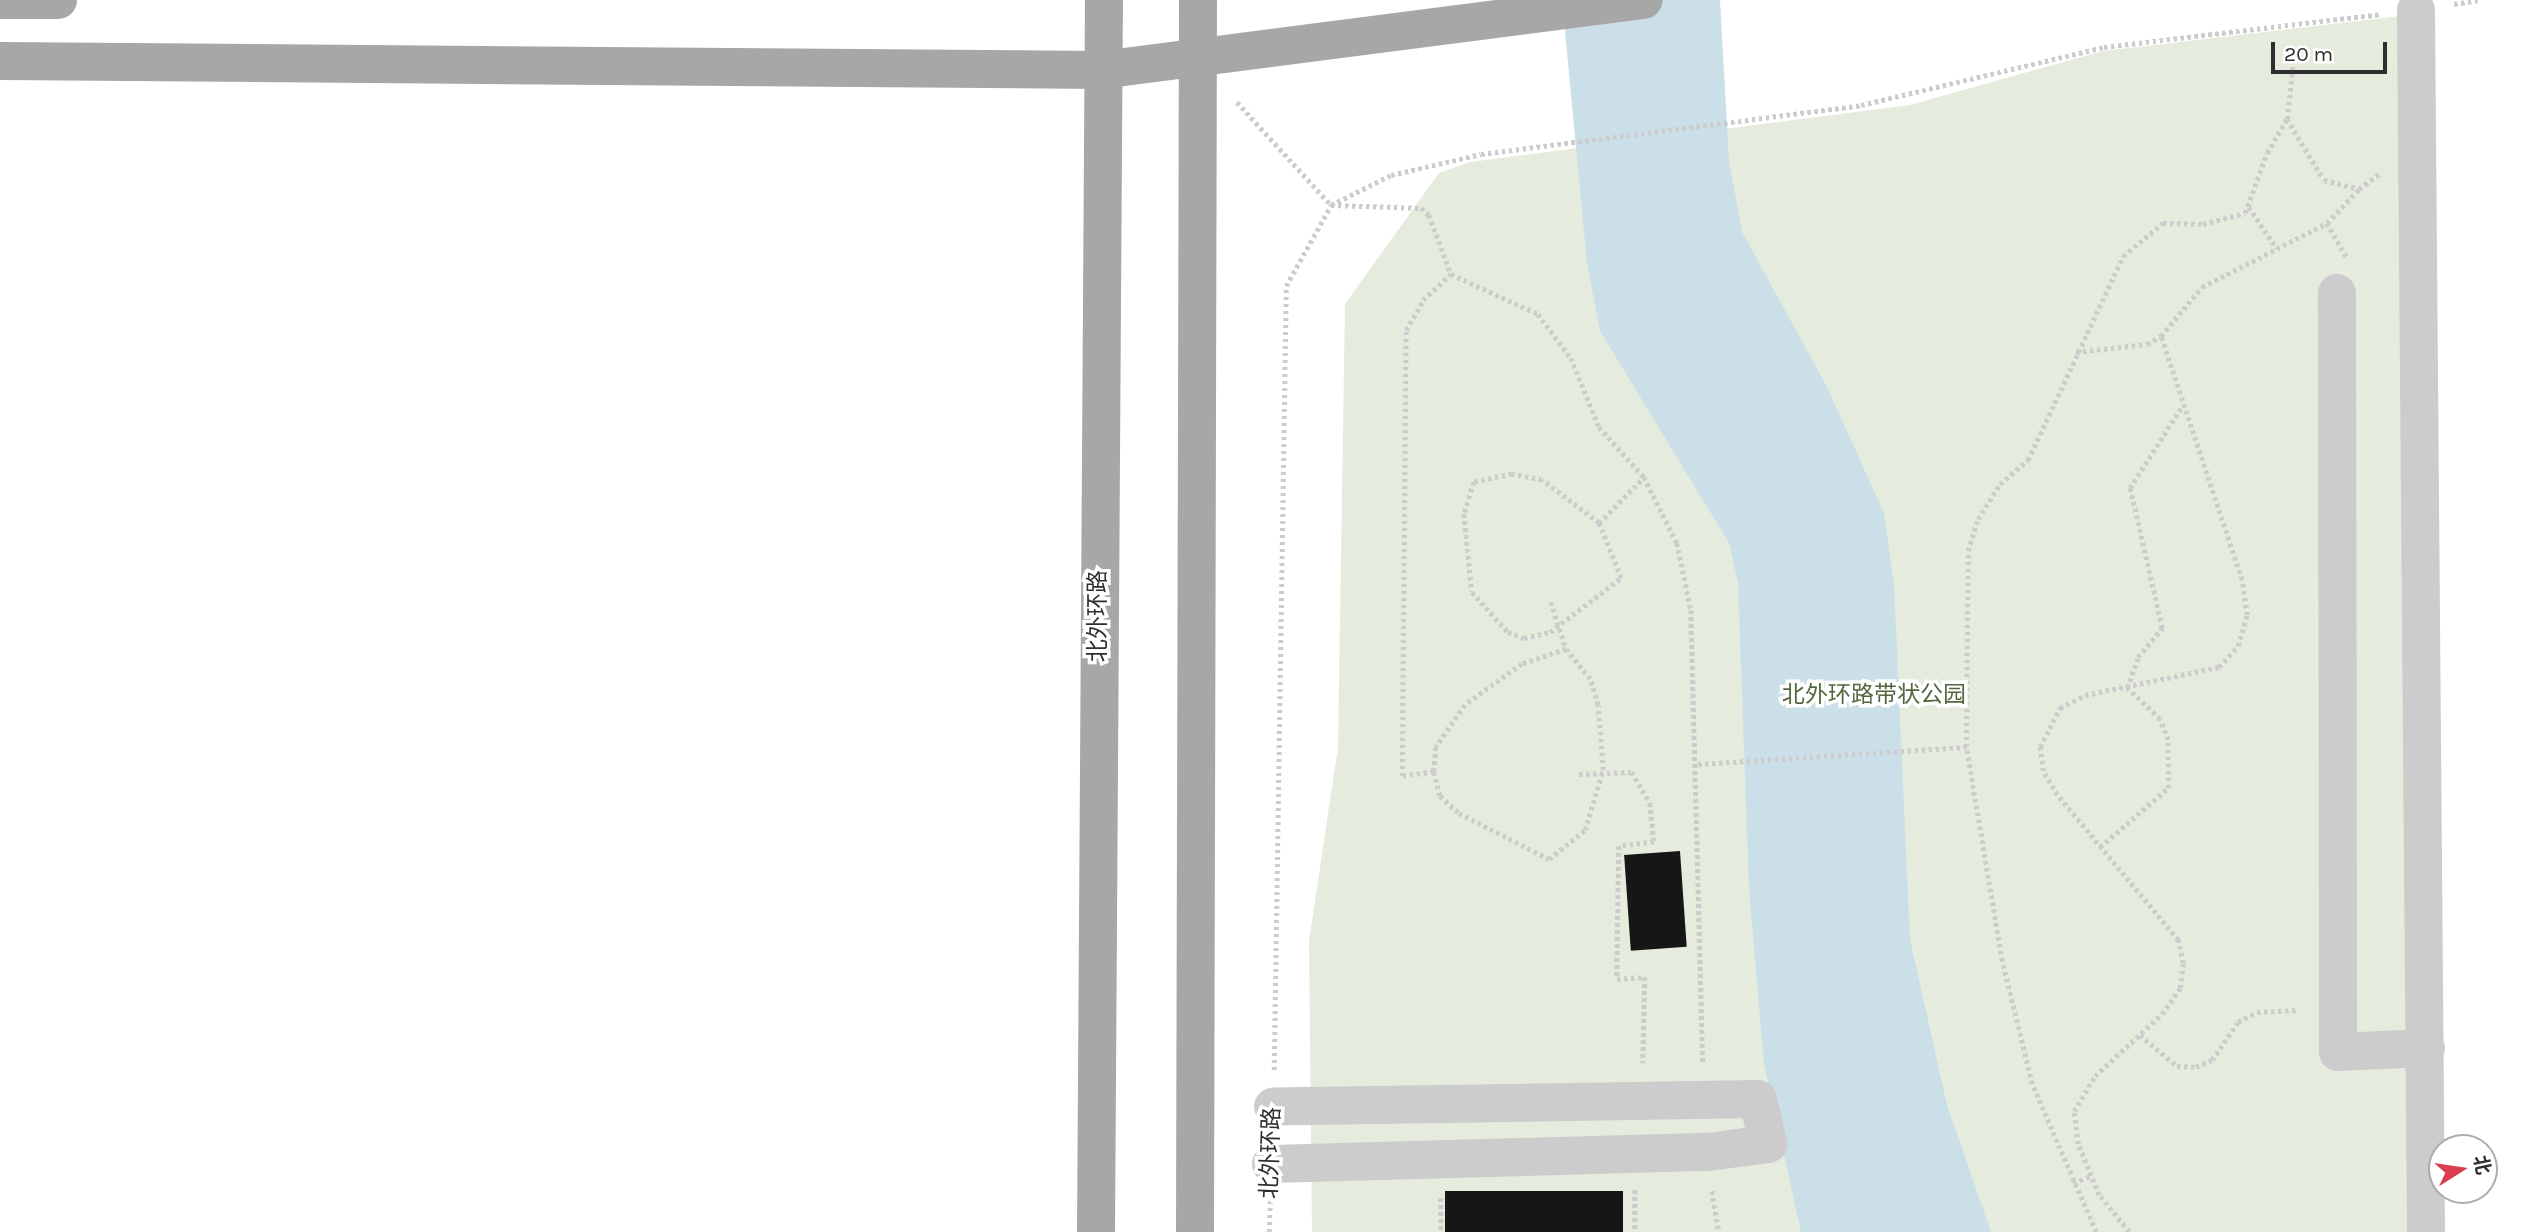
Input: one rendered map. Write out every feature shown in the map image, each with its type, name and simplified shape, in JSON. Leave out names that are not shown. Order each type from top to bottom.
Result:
[{"type":"main road","points":[[0,0],[58,0]]},
{"type":"main road","name":"北外环路","points":[[1097,1232],[1101,70],[1104,0]]},
{"type":"main road","points":[[1195,1232],[1195,54],[1198,0]]},
{"type":"main road","points":[[0,61],[1101,70],[1195,54],[1644,0]]},
{"type":"street","points":[[2416,10],[2422,142],[2426,1232]]},
{"type":"street","points":[[2337,293],[2338,1052],[2426,1048]]},
{"type":"street","points":[[1271,1164],[1708,1152],[1768,1144],[1758,1099],[1273,1107]]},
{"type":"path","points":[[1331,205],[1391,175],[1481,154],[1928,94],[2104,47],[2416,10],[2478,0]]},
{"type":"path","points":[[2096,1232],[2032,1084],[2002,961],[1966,747],[1968,551],[1978,519],[2000,484],[2028,460],[2063,377],[2123,256],[2163,223],[2203,224],[2245,213],[2267,153],[2287,119],[2294,53]]},
{"type":"path","points":[[1195,54],[1331,205],[1421,208],[1429,215],[1451,274],[1538,314],[1557,334],[1598,427],[1644,477],[1677,543],[1691,610],[1698,764],[1705,1100]]},
{"type":"path","points":[[2287,119],[2324,180],[2359,188]]},
{"type":"path","points":[[2076,352],[2147,344],[2161,336],[2202,287],[2327,223],[2359,188],[2422,142]]},
{"type":"path","name":"北外环路","points":[[1273,1107],[1286,286],[1331,205]]},
{"type":"path","points":[[2248,206],[2277,249]]},
{"type":"path","points":[[1434,772],[1402,776],[1401,389],[1406,330],[1423,300],[1451,274]]},
{"type":"path","points":[[2129,1232],[2091,1176],[2074,1111],[2095,1076],[2140,1035],[2180,988],[2183,963],[2178,940],[2057,795],[2043,771],[2040,747],[2060,708],[2085,695],[2219,667],[2238,646],[2247,615],[2242,580],[2181,408],[2161,336]]},
{"type":"path","points":[[2127,688],[2138,657],[2162,628],[2130,488],[2181,408]]},
{"type":"path","points":[[1512,474],[1542,480],[1599,523],[1621,578],[1558,626],[1524,638],[1508,632],[1472,592],[1464,547],[1469,496],[1474,482],[1488,475],[1512,474]]},
{"type":"path","points":[[1599,523],[1644,477]]},
{"type":"path","points":[[1551,602],[1566,649],[1590,679],[1598,705],[1602,770],[1585,830],[1549,859],[1459,813],[1440,796],[1434,772],[1436,747],[1465,705],[1522,664],[1566,649]]},
{"type":"path","points":[[2100,847],[2168,788],[2168,740],[2160,719],[2127,688]]},
{"type":"path","points":[[1698,764],[1966,747]]},
{"type":"path","points":[[1579,774],[1602,770],[1632,772],[1644,784],[1653,821],[1654,842],[1619,846],[1617,979],[1644,977],[1641,1101]]},
{"type":"path","points":[[2140,1035],[2177,1066],[2196,1067],[2212,1060],[2238,1022],[2257,1012],[2337,1009]]},
{"type":"path","points":[[1708,1152],[1719,1232]]},
{"type":"path","points":[[1635,1232],[1637,1154]]},
{"type":"path","name":"北外环路","points":[[1269,1232],[1271,1164]]},
{"type":"path","points":[[2073,1183],[2091,1176]]},
{"type":"green space","name":"北外环路带状公园","points":[[2409,15],[2410,1232],[1312,1232],[1309,941],[1338,747],[1345,304],[1439,173],[1470,162],[1910,105],[2103,51]]},
{"type":"water","points":[[1562,0],[1720,0],[1729,161],[1742,232],[1826,385],[1884,513],[1894,585],[1910,939],[1947,1105],[1991,1232],[1801,1232],[1764,1064],[1749,888],[1738,583],[1729,543],[1600,331],[1587,263]]},
{"type":"building","points":[[1680,851],[1687,947],[1631,951],[1624,855]]},
{"type":"building","points":[[1445,1191],[1623,1191],[1623,1232],[1445,1232]]}]
